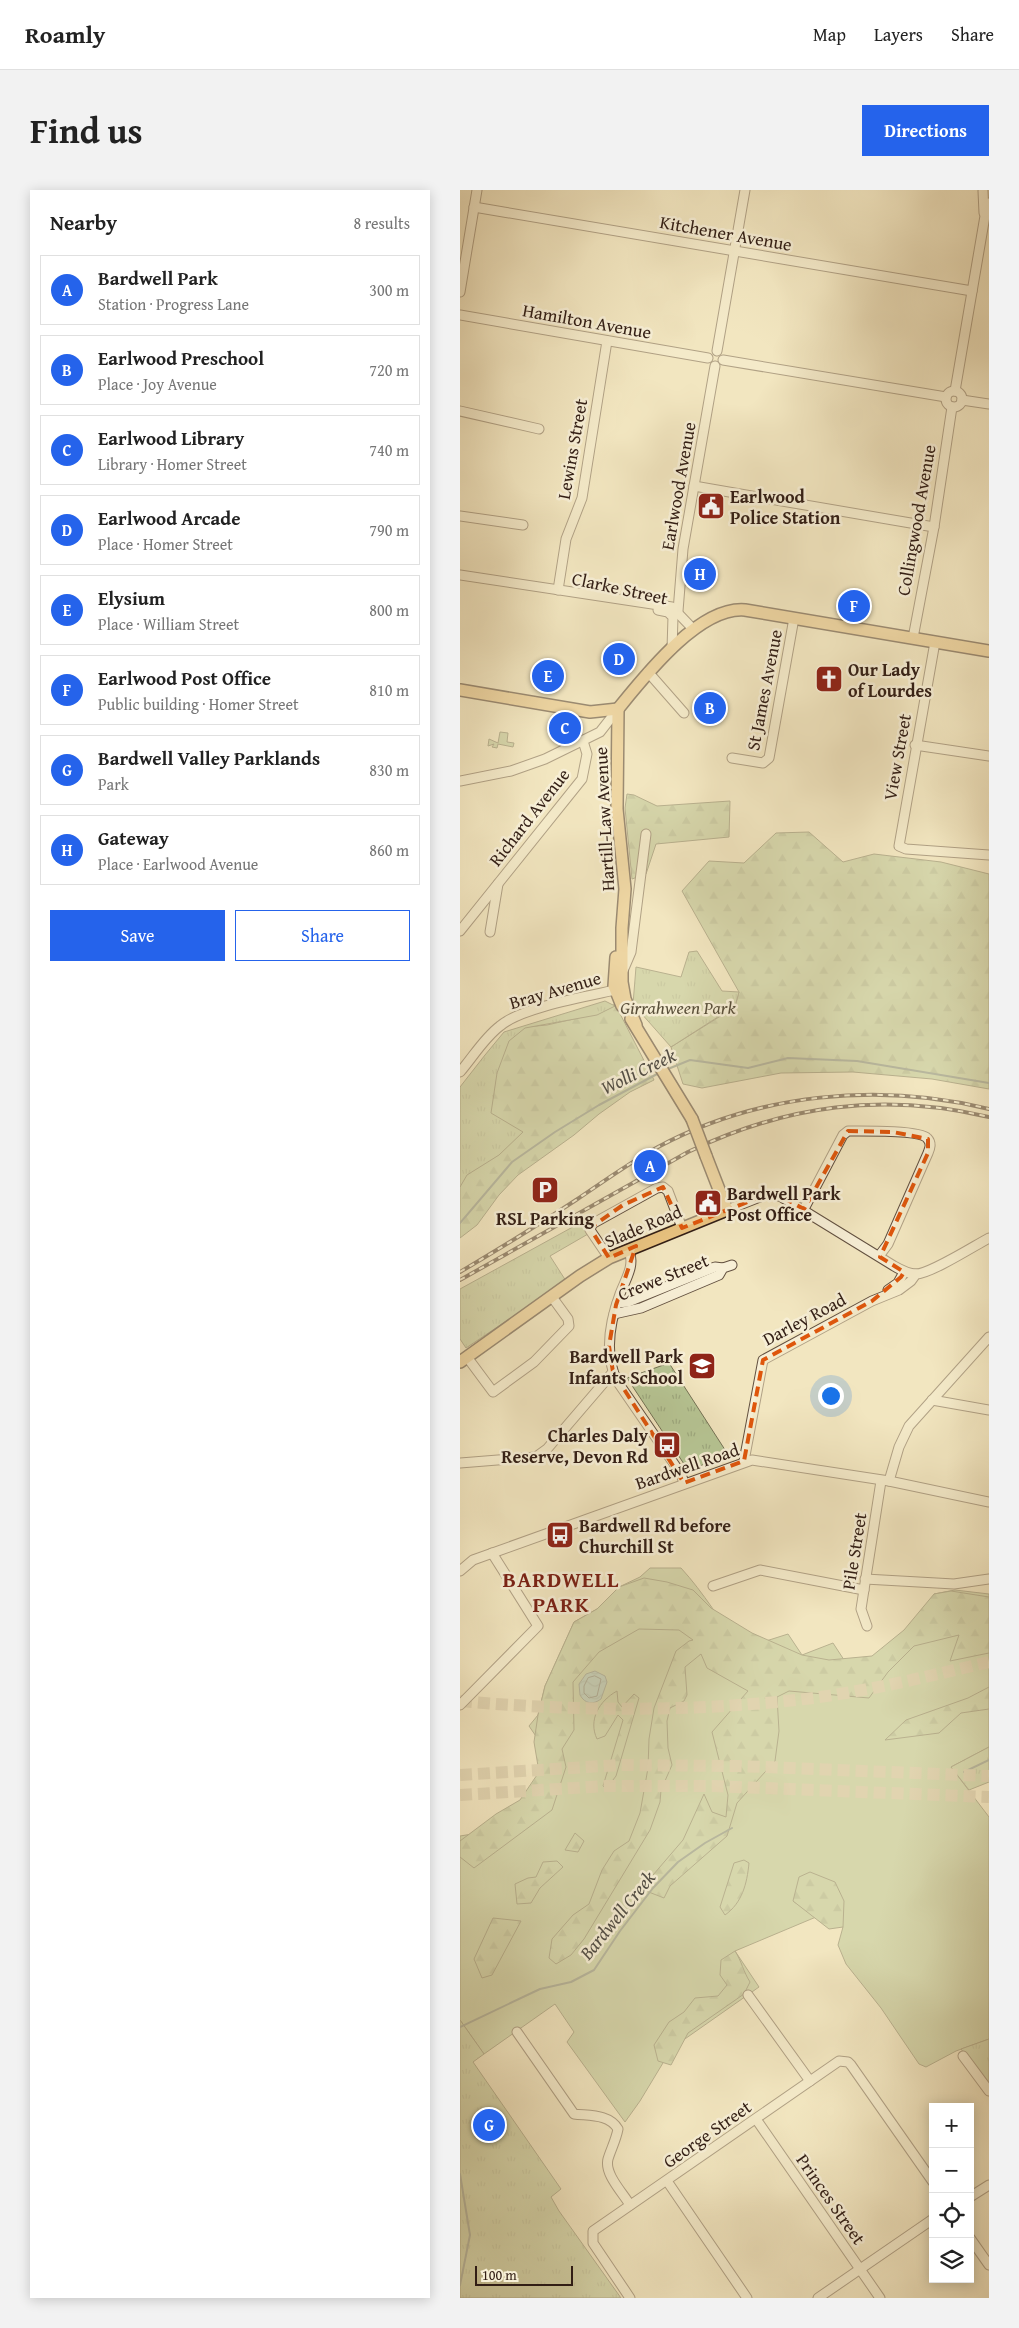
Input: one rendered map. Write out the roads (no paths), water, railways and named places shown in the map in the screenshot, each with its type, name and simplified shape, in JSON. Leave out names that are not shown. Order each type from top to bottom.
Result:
[{"type":"main road","points":[[460,690],[590,712],[618,709],[648,672],[694,630],[714,618],[733,610],[745,610],[989,651]]},
{"type":"main road","name":"Hartill-Law Avenue","points":[[618,709],[617,808],[625,889],[622,928],[614,974],[618,989],[636,1025],[692,1119],[727,1210]]},
{"type":"main road","name":"Hartill-Law Avenue","points":[[618,989],[627,942],[622,928]]},
{"type":"main road","name":"Slade Road","points":[[463,1359],[609,1258],[727,1210]]},
{"type":"street","points":[[460,292],[477,190]]},
{"type":"street","points":[[717,352],[745,190]]},
{"type":"street","points":[[955,391],[984,216],[985,191]]},
{"type":"street","points":[[984,216],[989,204]]},
{"type":"street","name":"Kitchener Avenue","points":[[474,207],[734,252],[972,290]]},
{"type":"street","name":"Hamilton Avenue","points":[[460,315],[708,358]]},
{"type":"street","name":"Lewins Street","points":[[558,590],[566,539],[582,498],[607,341]]},
{"type":"street","points":[[712,352],[717,352],[723,356],[723,360],[719,365],[715,366],[711,364],[708,358],[712,352]]},
{"type":"street","points":[[723,360],[946,397]]},
{"type":"street","name":"Earlwood Avenue","points":[[678,611],[682,558],[715,366]]},
{"type":"street","points":[[955,391],[950,392],[946,397],[946,402],[952,407],[960,404],[962,400]]},
{"type":"street","points":[[955,391],[961,395],[962,400]]},
{"type":"street","points":[[962,400],[989,404]]},
{"type":"street","name":"Collingwood Avenue","points":[[913,638],[934,527],[952,407]]},
{"type":"street","points":[[460,411],[540,428]]},
{"type":"street","points":[[694,486],[934,527]]},
{"type":"street","points":[[460,516],[523,526]]},
{"type":"street","name":"Clarke Street","points":[[460,575],[660,604],[672,607],[678,611],[694,630]]},
{"type":"street","name":"Clarke Street","points":[[558,590],[565,595],[668,612],[673,620],[672,649]]},
{"type":"street","name":"St James Avenue","points":[[732,758],[763,763],[769,758],[794,618]]},
{"type":"street","name":"View Street","points":[[935,642],[915,745],[899,848],[989,854]]},
{"type":"street","points":[[648,672],[684,713]]},
{"type":"street","points":[[460,781],[527,766],[583,741],[600,732],[618,709]]},
{"type":"street","name":"Richard Avenue","points":[[460,931],[582,779],[586,754],[583,741]]},
{"type":"street","points":[[915,745],[989,756]]},
{"type":"street","points":[[627,942],[646,834]]},
{"type":"street","points":[[490,932],[498,884]]},
{"type":"street","name":"Bray Avenue","points":[[460,1072],[492,1032],[508,1020],[529,1012],[618,989]]},
{"type":"street","points":[[804,1209],[843,1135],[848,1131],[923,1135],[931,1144],[928,1153],[888,1244],[879,1256]]},
{"type":"street","points":[[609,1258],[590,1230],[592,1224],[657,1188],[663,1187],[668,1191],[682,1228]]},
{"type":"street","name":"Slade Road","points":[[727,1210],[762,1196],[773,1194],[784,1197],[904,1272]]},
{"type":"street","name":"Darley Road","points":[[744,1461],[763,1360],[906,1285],[916,1274],[929,1270],[989,1238]]},
{"type":"street","points":[[628,1250],[631,1265],[614,1314],[609,1346],[612,1372],[680,1474],[684,1483]]},
{"type":"street","name":"Crewe Street","points":[[614,1314],[641,1308],[719,1275],[727,1267],[715,1267],[628,1302],[617,1304]]},
{"type":"street","points":[[904,1272],[916,1274]]},
{"type":"street","name":"Darley Road","points":[[872,1302],[898,1283],[904,1272]]},
{"type":"street","points":[[463,1359],[493,1392],[534,1362],[568,1326],[568,1319],[552,1297]]},
{"type":"street","name":"Pile Street","points":[[867,1626],[861,1609],[865,1579],[885,1481],[898,1447],[909,1426],[989,1337]]},
{"type":"street","points":[[460,1463],[536,1457],[547,1449],[612,1372]]},
{"type":"street","points":[[932,1400],[989,1410]]},
{"type":"street","name":"Bardwell Road","points":[[460,1571],[470,1562],[492,1553],[744,1461],[759,1460],[885,1481],[989,1502]]},
{"type":"street","points":[[460,1705],[538,1626],[492,1553]]},
{"type":"street","points":[[713,1586],[760,1570],[864,1590]]},
{"type":"street","points":[[865,1579],[954,1584],[989,1579]]},
{"type":"street","points":[[748,1995],[810,2081]]},
{"type":"street","points":[[518,2032],[574,2114],[604,2117],[614,2123],[618,2129],[607,2169],[630,2205]]},
{"type":"street","points":[[964,2056],[989,2091]]},
{"type":"street","name":"George Street","points":[[630,2298],[593,2243],[592,2237],[598,2227],[839,2061],[844,2060],[852,2065],[929,2176]]},
{"type":"street","name":"Princes Street","points":[[756,2119],[880,2298]]},
{"type":"street","points":[[667,2181],[747,2298]]},
{"type":"street","points":[[974,2194],[989,2185]]},
{"type":"street","points":[[818,2298],[929,2222]]},
{"type":"street","points":[[974,2244],[989,2265]]},
{"type":"water","points":[[595,1671],[605,1676],[607,1682],[601,1699],[589,1703],[580,1695],[579,1684],[586,1674]]},
{"type":"waterway","name":"Wolli Creek","points":[[668,1069],[690,1060],[748,1068],[788,1058],[857,1061],[989,1083]]},
{"type":"waterway","name":"Wolli Creek","points":[[460,1223],[512,1162],[555,1132],[599,1105],[659,1073]]},
{"type":"waterway","name":"Bardwell Creek","points":[[964,1772],[989,1760]]},
{"type":"waterway","name":"Bardwell Creek","points":[[460,2027],[540,1989],[571,1982],[594,1970],[620,1931],[653,1888],[678,1862],[705,1843],[732,1828]]},
{"type":"waterway","name":"Bardwell Creek","points":[[460,2174],[470,2235],[460,2285]]},
{"type":"tunnel","points":[[460,1701],[544,1707],[628,1709],[754,1704],[845,1693],[989,1662]]},
{"type":"tunnel","points":[[460,1775],[619,1765],[738,1766],[989,1776]]},
{"type":"tunnel","points":[[460,1795],[606,1786],[713,1786],[989,1797]]},
{"type":"railway","points":[[460,1272],[533,1228],[658,1147],[697,1129],[737,1114],[778,1104],[820,1098],[863,1095],[905,1096],[989,1109]]},
{"type":"railway","points":[[460,1280],[688,1152],[761,1123],[798,1114],[873,1105],[911,1105],[950,1109],[989,1117]]},
{"type":"place","name":"Earlwood Police Station","points":[[711,506]]},
{"type":"place","name":"Gateway","points":[[700,574]]},
{"type":"place","name":"Earlwood Post Office","points":[[854,606]]},
{"type":"place","name":"Earlwood Arcade","points":[[619,659]]},
{"type":"place","name":"Elysium","points":[[548,676]]},
{"type":"place","name":"Our Lady of Lourdes","points":[[829,679]]},
{"type":"place","name":"Earlwood Preschool","points":[[710,708]]},
{"type":"place","name":"Earlwood Library","points":[[565,728]]},
{"type":"place","name":"Bardwell Park","points":[[650,1166]]},
{"type":"place","name":"RSL Parking","points":[[545,1190]]},
{"type":"place","name":"Bardwell Park Post Office","points":[[708,1203]]},
{"type":"place","name":"Bardwell Park Infants School","points":[[702,1366]]},
{"type":"place","name":"Charles Daly Reserve, Devon Rd","points":[[667,1445]]},
{"type":"place","name":"Bardwell Rd before Churchill St","points":[[560,1535]]},
{"type":"place","name":"Bardwell Valley Parklands","points":[[489,2125]]},
{"type":"district","name":"BARDWELL PARK","points":[[561,1592]]},
{"type":"park label","name":"Girrahween Park","points":[[678,1007]]}]
